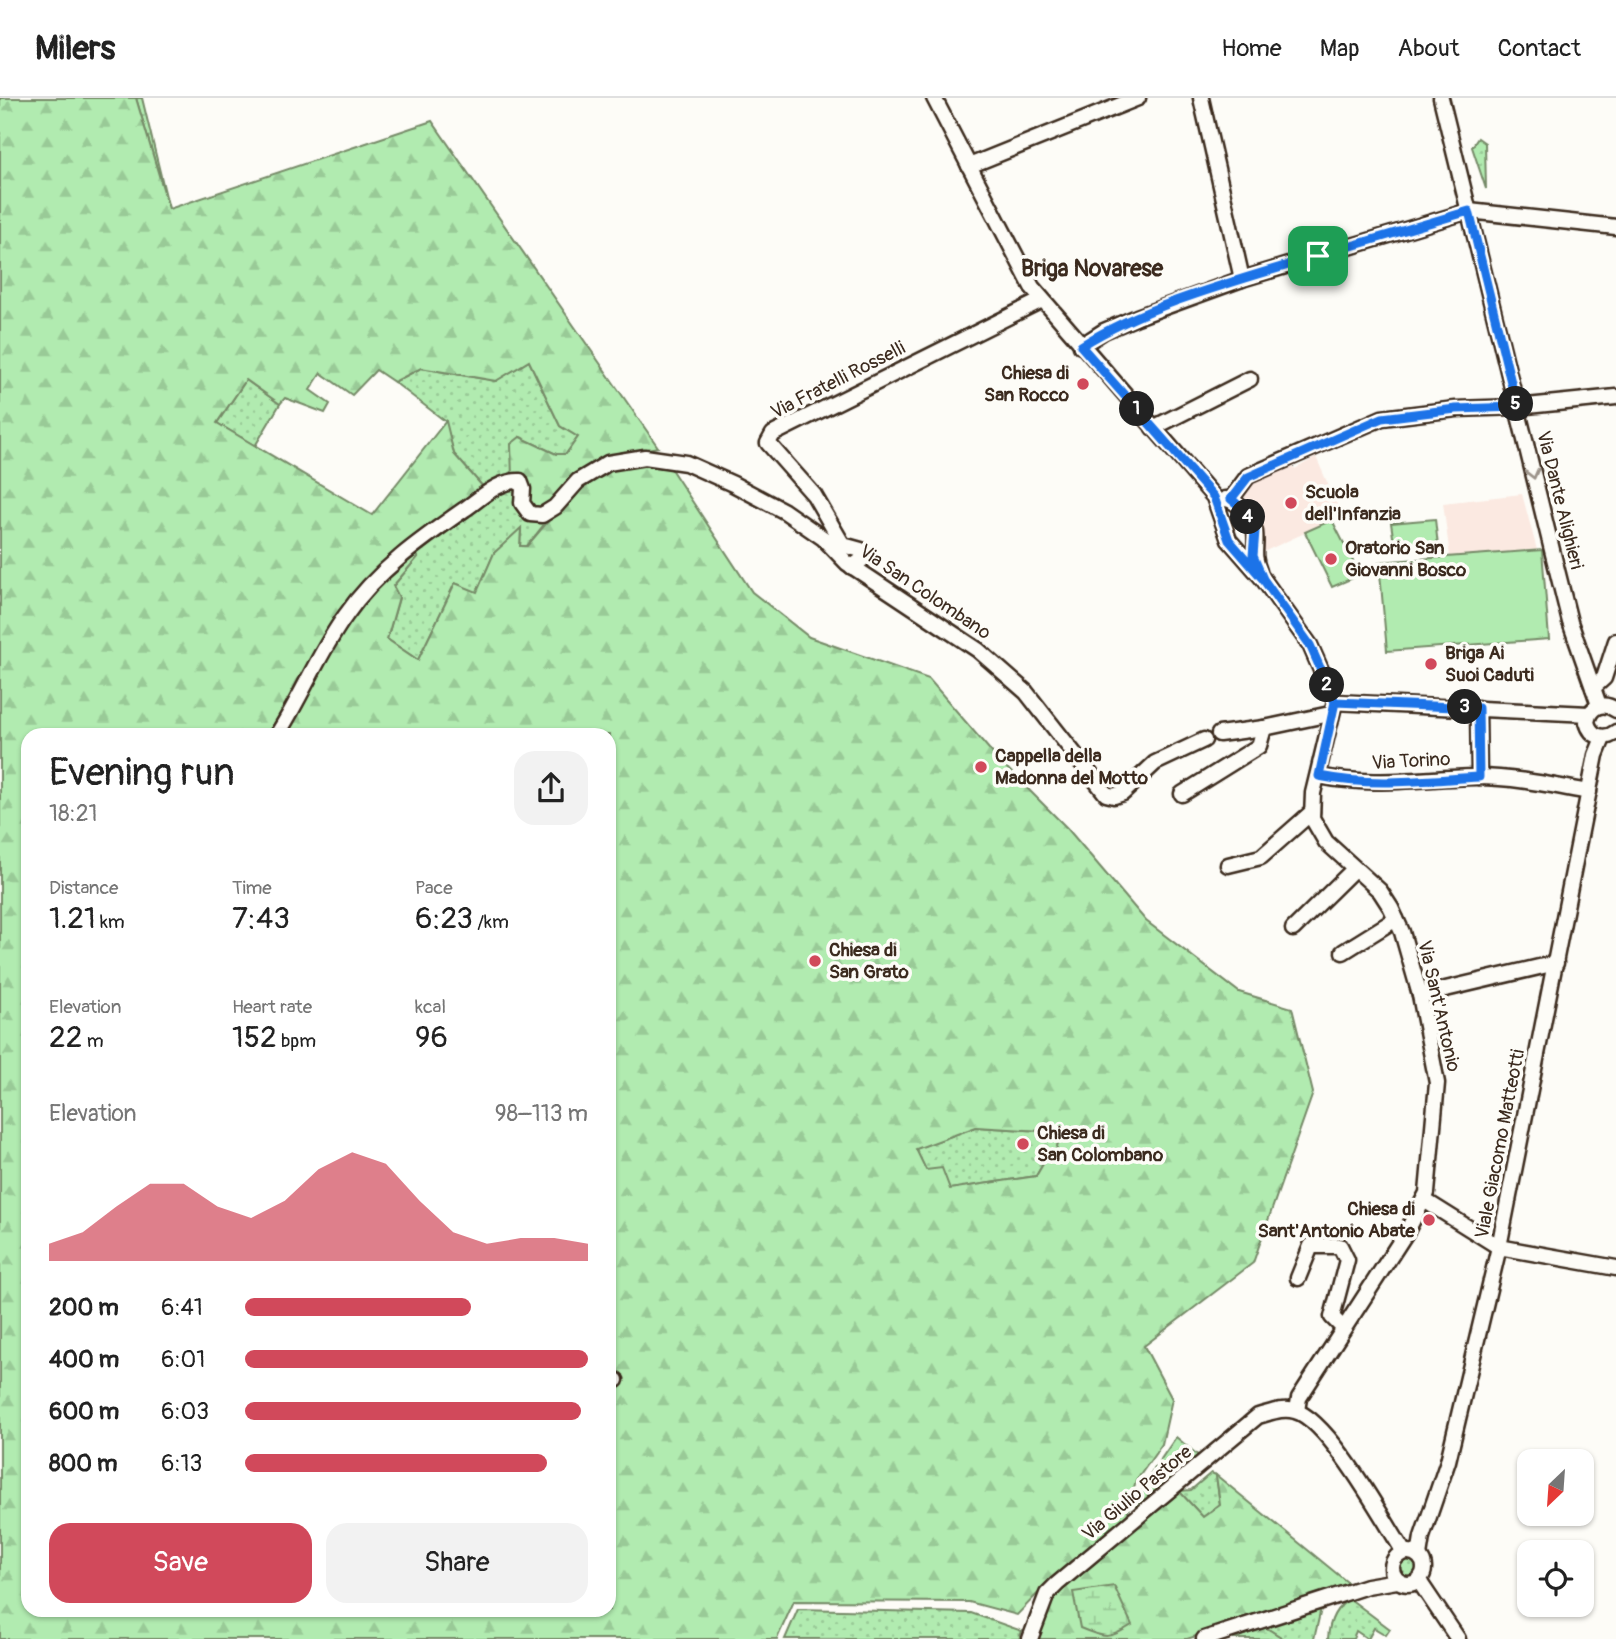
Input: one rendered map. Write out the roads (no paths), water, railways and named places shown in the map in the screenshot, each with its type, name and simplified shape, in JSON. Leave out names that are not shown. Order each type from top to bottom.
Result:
[{"type":"street","points":[[934,98],[1032,287],[1214,497],[1229,540],[1263,579],[1310,645],[1333,708],[1313,793],[1312,813],[1261,857],[1228,865]]},
{"type":"street","points":[[969,166],[1138,98]]},
{"type":"street","points":[[1201,98],[1242,279]]},
{"type":"street","name":"Via Dante Alighieri","points":[[1441,98],[1570,622],[1593,688],[1606,708],[1587,722],[1604,734]]},
{"type":"street","points":[[1081,346],[1126,322],[1242,279],[1469,211],[1616,227]]},
{"type":"street","name":"Via Fratelli Rosselli","points":[[852,567],[863,559],[861,550],[843,545],[814,495],[768,443],[772,434],[1042,300]]},
{"type":"street","points":[[1153,428],[1250,379]]},
{"type":"street","points":[[1231,499],[1248,477],[1382,418],[1456,409],[1517,407],[1616,397]]},
{"type":"street","name":"Via San Colombano","points":[[281,728],[306,688],[327,643],[346,614],[376,579],[433,531],[498,485],[512,480],[520,481],[523,489],[522,503],[530,514],[542,515],[555,507],[578,481],[607,463],[645,457],[687,463],[784,511],[823,538],[852,567],[978,650],[1026,692],[1106,794],[1114,796],[1123,793],[1155,763],[1204,740]]},
{"type":"street","points":[[1214,497],[1231,499],[1243,509],[1255,531],[1253,556],[1263,579]]},
{"type":"street","points":[[1593,688],[1604,678],[1616,641]]},
{"type":"street","points":[[1219,734],[1265,728],[1333,708],[1384,704],[1478,708],[1606,708]]},
{"type":"street","points":[[1478,708],[1479,777]]},
{"type":"street","points":[[1182,794],[1259,746],[1265,728]]},
{"type":"street","name":"Viale Giacomo Matteotti","points":[[1403,1579],[1425,1570],[1411,1553],[1422,1537],[1448,1461],[1499,1247],[1588,792],[1596,755],[1604,734]]},
{"type":"street","name":"Via Torino","points":[[1319,776],[1353,783],[1479,777],[1528,781],[1588,792]]},
{"type":"street","name":"Via Sant'Antonio","points":[[1297,1411],[1299,1398],[1407,1231],[1424,1200],[1437,1083],[1420,995],[1396,919],[1380,891],[1353,870],[1325,842],[1315,828],[1312,813]]},
{"type":"street","points":[[1293,929],[1353,870]]},
{"type":"street","points":[[1343,952],[1396,919]]},
{"type":"street","points":[[1420,995],[1556,963]]},
{"type":"street","points":[[1424,1200],[1499,1247],[1616,1268]]},
{"type":"street","points":[[1298,1278],[1311,1246],[1340,1246],[1347,1260],[1332,1317],[1343,1328]]},
{"type":"street","name":"Via Giulio Pastore","points":[[1030,1639],[1049,1592],[1258,1416],[1284,1409],[1297,1411]]},
{"type":"street","points":[[1297,1411],[1312,1419],[1335,1446],[1411,1553],[1394,1559],[1403,1579],[1435,1606],[1458,1639]]},
{"type":"street","points":[[1204,1639],[1367,1586],[1403,1579]]},
{"type":"place","name":"Chiesa di San Rocco","points":[[1083,384]]},
{"type":"place","name":"Scuola dell'Infanzia","points":[[1291,503]]},
{"type":"place","name":"Oratorio San Giovanni Bosco","points":[[1331,559]]},
{"type":"place","name":"Briga Ai Suoi Caduti","points":[[1431,664]]},
{"type":"place","name":"Cappella della Madonna del Motto","points":[[981,767]]},
{"type":"place","name":"Chiesa di San Grato","points":[[815,961]]},
{"type":"place","name":"Chiesa di San Colombano","points":[[1023,1144]]},
{"type":"place","name":"Chiesa di Sant'Antonio Abate","points":[[1429,1220]]},
{"type":"district","name":"Briga Novarese","points":[[1092,268]]}]
